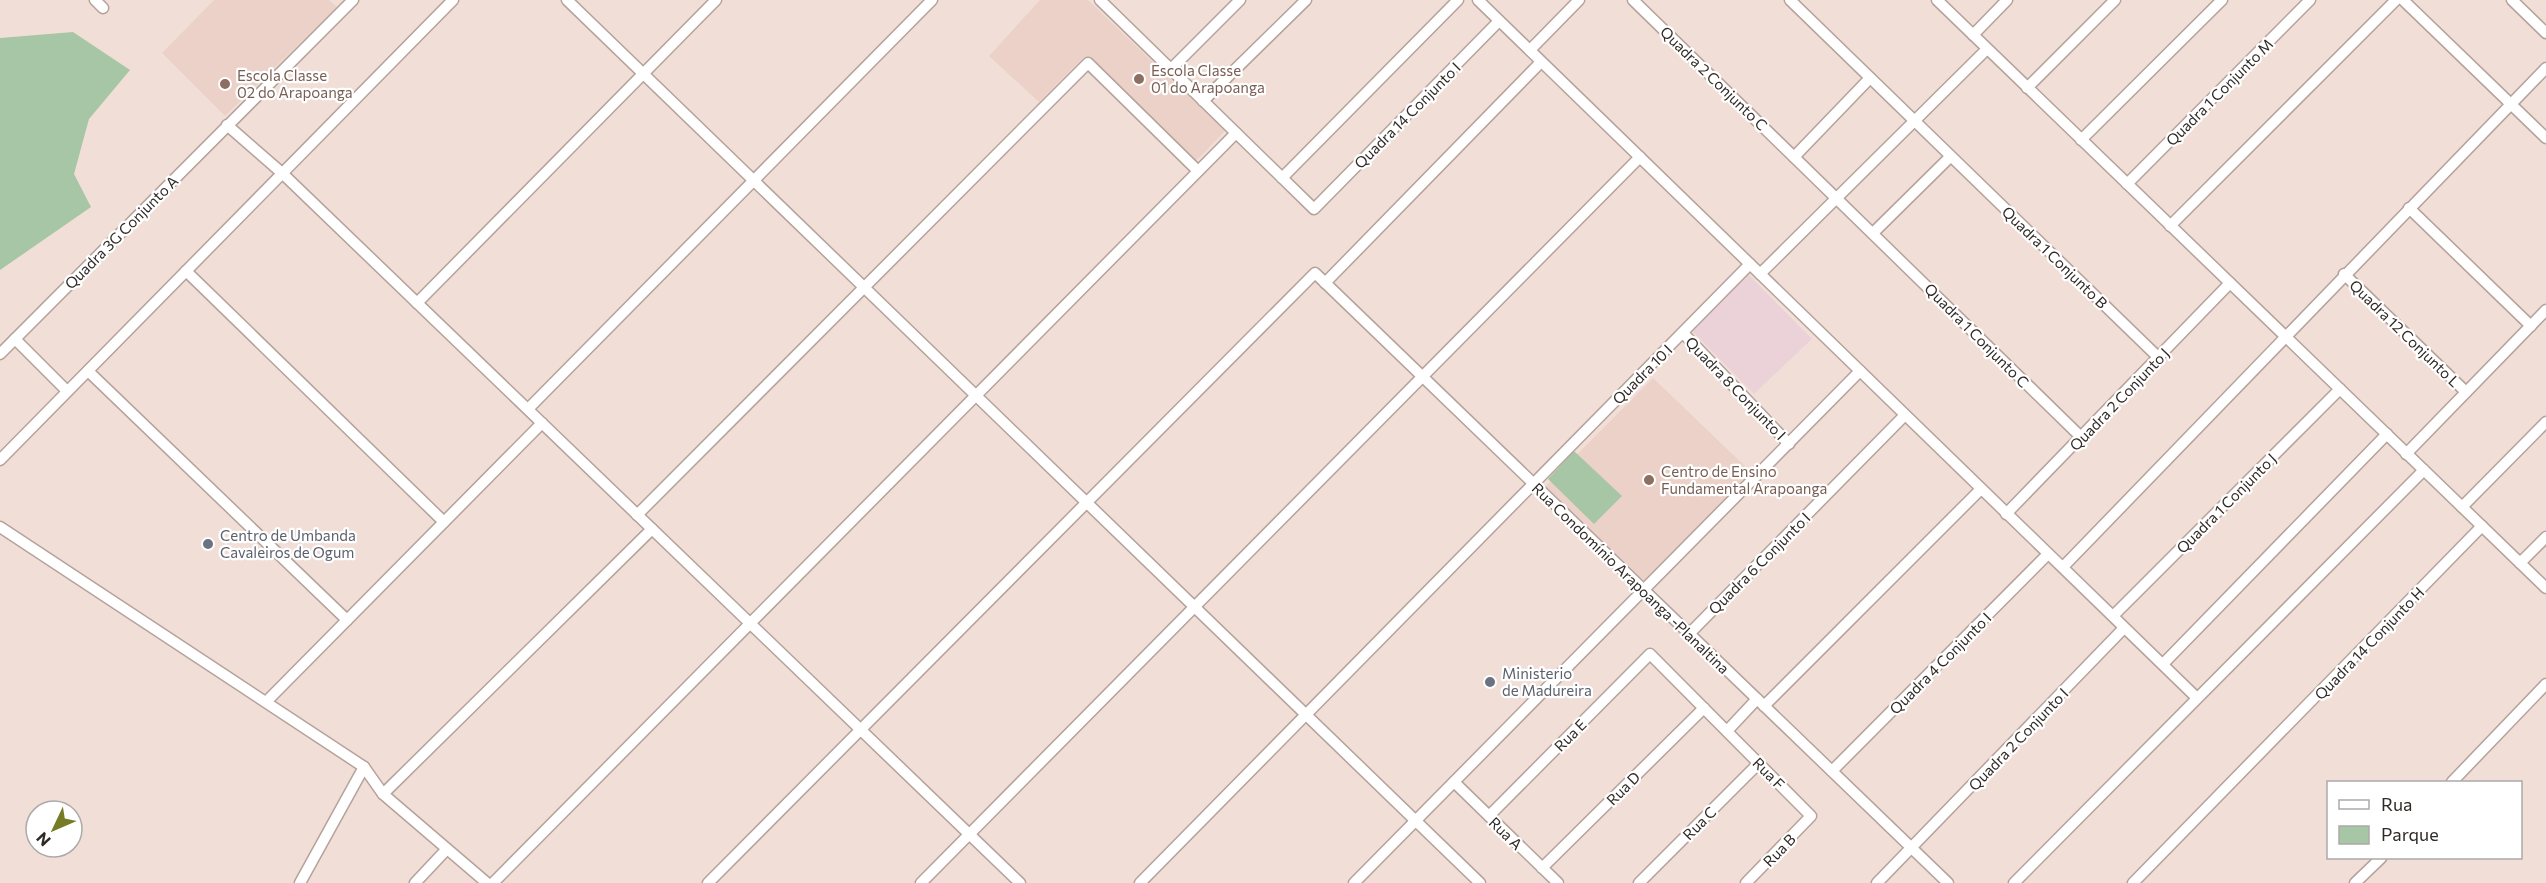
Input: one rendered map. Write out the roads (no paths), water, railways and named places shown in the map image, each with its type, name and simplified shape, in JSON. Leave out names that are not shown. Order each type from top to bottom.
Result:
[{"type":"street","name":"Quadra 3G Conjunto A","points":[[0,354],[353,0]]},
{"type":"street","points":[[0,460],[453,0]]},
{"type":"street","points":[[567,0],[1480,883]]},
{"type":"street","points":[[417,303],[716,0]]},
{"type":"street","points":[[528,409],[932,0]]},
{"type":"street","points":[[1100,0],[1282,178],[1458,0]]},
{"type":"street","points":[[1171,69],[1240,0]]},
{"type":"street","points":[[1203,101],[1305,0]]},
{"type":"street","points":[[1478,0],[2197,698]]},
{"type":"street","points":[[1530,50],[1579,0]]},
{"type":"street","name":"Quadra 2 Conjunto C","points":[[1633,0],[1836,198]]},
{"type":"street","name":"Quadra 1 Conjunto B","points":[[1790,0],[2159,358]]},
{"type":"street","points":[[1936,0],[2546,588]]},
{"type":"street","points":[[1973,35],[2007,0]]},
{"type":"street","points":[[2027,88],[2115,0]]},
{"type":"street","points":[[2081,140],[2222,0]]},
{"type":"street","name":"Quadra 1 Conjunto M","points":[[2127,184],[2310,0]]},
{"type":"street","points":[[2170,226],[2396,0]]},
{"type":"street","points":[[2403,0],[2546,138]]},
{"type":"street","points":[[2512,0],[2546,33]]},
{"type":"street","name":"Quadra 14 Conjunto I","points":[[1282,178],[1314,209],[1499,21]]},
{"type":"street","points":[[1760,274],[1987,49]]},
{"type":"street","points":[[1325,282],[1541,62]]},
{"type":"street","points":[[637,515],[1088,63],[1198,171]]},
{"type":"street","points":[[2063,567],[2344,274],[2546,68]]},
{"type":"street","points":[[1794,157],[1870,78]]},
{"type":"street","points":[[227,125],[282,173],[1020,883]]},
{"type":"street","points":[[493,883],[1236,133]]},
{"type":"street","points":[[921,883],[1640,157]]},
{"type":"street","points":[[1873,233],[1950,157]]},
{"type":"street","name":"Quadra 1 Conjunto C","points":[[1836,198],[2081,437]]},
{"type":"street","points":[[2409,208],[2531,326]]},
{"type":"street","name":"Quadra 10 I","points":[[1140,883],[1750,264]]},
{"type":"street","points":[[186,271],[444,522]]},
{"type":"street","name":"Rua Condomínio Arapoanga -Planaltina","points":[[1087,503],[1315,273],[1947,883]]},
{"type":"street","name":"Quadra 12 Conjunto L","points":[[2344,274],[2466,392]]},
{"type":"street","name":"Quadra 2 Conjunto J","points":[[2006,514],[2230,283]]},
{"type":"street","points":[[2406,454],[2546,310]]},
{"type":"street","name":"Quadra 8 Conjunto I","points":[[1683,333],[1789,444]]},
{"type":"street","points":[[15,339],[68,391]]},
{"type":"street","points":[[88,371],[347,620]]},
{"type":"street","points":[[1354,883],[1860,371]]},
{"type":"street","name":"Quadra 1 Conjunto J","points":[[2113,616],[2340,389]]},
{"type":"street","name":"Quadra 6 Conjunto I","points":[[1689,634],[1905,415]]},
{"type":"street","points":[[2462,507],[2546,422]]},
{"type":"street","points":[[266,702],[542,423]]},
{"type":"street","points":[[2163,664],[2387,434]]},
{"type":"street","points":[[2014,883],[2424,470]]},
{"type":"street","points":[[1726,731],[1760,703],[1981,489]]},
{"type":"street","points":[[708,883],[1087,503]]},
{"type":"street","name":"Quadra 14 Conjunto H","points":[[2133,883],[2256,760],[2482,526]]},
{"type":"street","points":[[0,527],[364,767],[383,794],[487,883]]},
{"type":"street","points":[[383,794],[652,529]]},
{"type":"street","points":[[2520,564],[2546,537]]},
{"type":"street","name":"Quadra 4 Conjunto I","points":[[1832,771],[2048,554]]},
{"type":"street","name":"Quadra 2 Conjunto I","points":[[1877,883],[2124,628]]},
{"type":"street","name":"Rua F","points":[[1650,654],[1811,816]]},
{"type":"street","name":"Rua E","points":[[1489,816],[1650,654]]},
{"type":"street","points":[[2454,781],[2546,684]]},
{"type":"street","name":"Rua D","points":[[1542,868],[1704,708]]},
{"type":"street","name":"Rua C","points":[[1639,883],[1759,763]]},
{"type":"street","points":[[300,883],[364,767]]},
{"type":"street","name":"Rua A","points":[[1454,782],[1558,883]]},
{"type":"street","name":"Rua B","points":[[1746,883],[1811,816]]},
{"type":"street","points":[[415,883],[446,850]]},
{"type":"street","points":[[2355,883],[2380,859]]},
{"type":"place","name":"Escola Classe 01 do Arapoanga","points":[[1139,79]]},
{"type":"place","name":"Escola Classe 02 do Arapoanga","points":[[225,84]]},
{"type":"place","name":"Centro de Ensino Fundamental Arapoanga","points":[[1649,480]]},
{"type":"place","name":"Centro de Umbanda Cavaleiros de Ogum","points":[[208,544]]},
{"type":"place","name":"Ministerio de Madureira","points":[[1490,682]]}]
